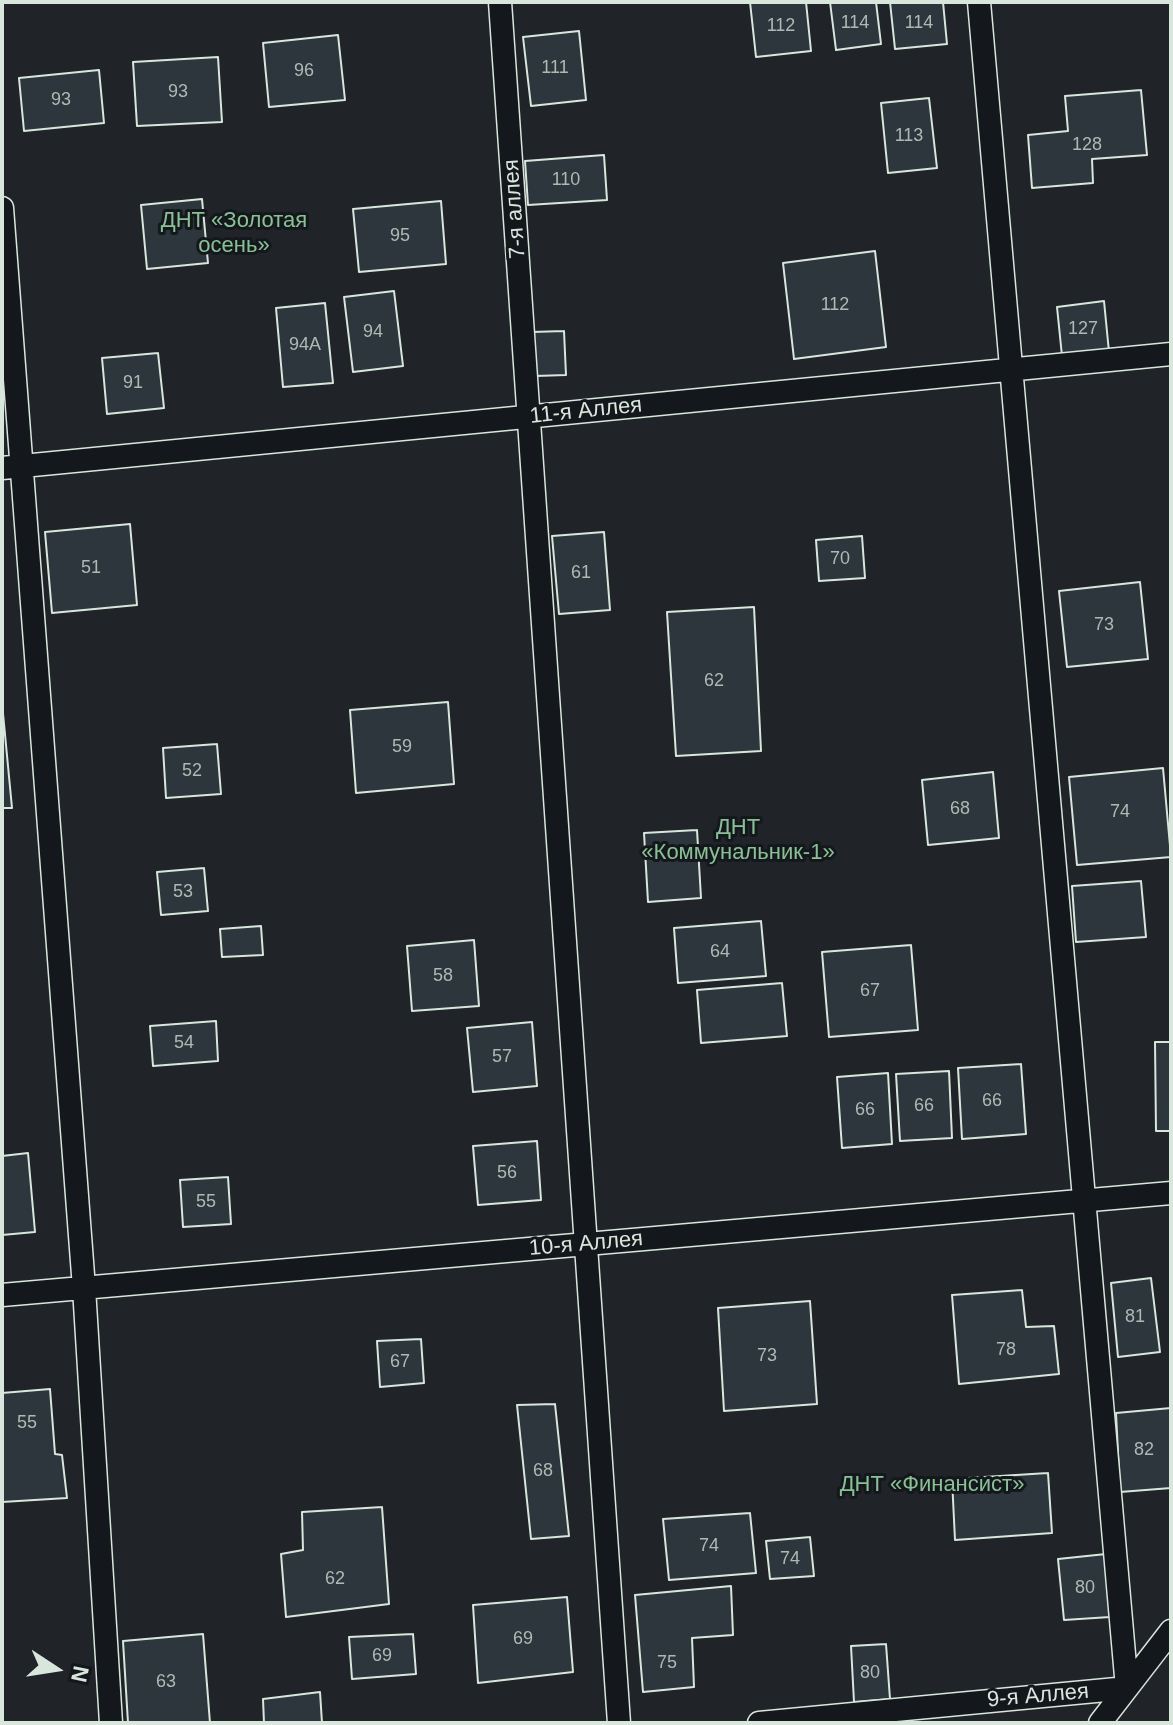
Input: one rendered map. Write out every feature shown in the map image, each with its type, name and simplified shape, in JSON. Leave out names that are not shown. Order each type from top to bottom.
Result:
[{"type":"lane","name":"7-я аллея","points":[[500,2],[619,1723]]},
{"type":"lane","points":[[979,2],[1127,1688]]},
{"type":"lane","points":[[2,208],[12,467],[84,1288],[111,1723]]},
{"type":"lane","name":"11-я Аллея","points":[[12,467],[1171,354]]},
{"type":"lane","name":"10-я Аллея","points":[[2,1295],[1171,1193]]},
{"type":"lane","points":[[1100,1723],[1171,1631]]},
{"type":"lane","name":"9-я Аллея","points":[[759,1723],[1127,1688]]},
{"type":"green space","points":[[2,2],[1171,2],[1171,1723],[2,1723]]},
{"type":"building","points":[[750,2],[806,2],[811,51],[756,57]]},
{"type":"building","points":[[830,2],[876,2],[881,44],[836,50]]},
{"type":"building","points":[[890,2],[943,2],[947,44],[895,49]]},
{"type":"building","points":[[579,31],[586,100],[531,106],[523,37]]},
{"type":"building","points":[[338,35],[345,100],[269,107],[263,43]]},
{"type":"building","points":[[218,57],[222,122],[137,126],[133,62]]},
{"type":"building","points":[[99,70],[104,123],[24,131],[19,78]]},
{"type":"building","points":[[1141,90],[1147,155],[1092,159],[1093,183],[1032,188],[1028,135],[1068,131],[1065,96]]},
{"type":"building","points":[[929,98],[937,168],[888,173],[881,103]]},
{"type":"building","points":[[604,155],[607,200],[528,205],[525,161]]},
{"type":"building","points":[[202,199],[208,263],[147,269],[141,205]]},
{"type":"building","points":[[441,201],[446,264],[359,272],[353,209]]},
{"type":"building","points":[[875,251],[886,347],[794,359],[783,263]]},
{"type":"building","points":[[394,291],[403,366],[353,372],[344,297]]},
{"type":"building","points":[[1104,301],[1109,352],[1062,356],[1057,307]]},
{"type":"building","points":[[325,303],[333,383],[283,387],[276,308]]},
{"type":"building","points":[[564,331],[566,375],[535,376],[532,332]]},
{"type":"building","points":[[158,353],[164,408],[107,414],[102,358]]},
{"type":"building","points":[[130,524],[137,605],[52,613],[45,532]]},
{"type":"building","points":[[604,532],[610,610],[559,614],[552,536]]},
{"type":"building","points":[[862,536],[865,578],[819,581],[816,540]]},
{"type":"building","points":[[1140,582],[1148,659],[1067,667],[1059,591]]},
{"type":"building","points":[[754,607],[761,751],[676,756],[667,612]]},
{"type":"building","points":[[448,702],[454,784],[356,793],[350,710]]},
{"type":"building","points":[[2,703],[12,808],[2,808]]},
{"type":"building","points":[[217,744],[221,794],[166,798],[163,748]]},
{"type":"building","points":[[1163,768],[1171,857],[1077,865],[1069,777]]},
{"type":"building","points":[[993,772],[999,838],[928,845],[922,780]]},
{"type":"building","points":[[697,830],[701,898],[648,902],[644,833]]},
{"type":"building","points":[[204,868],[208,911],[161,915],[157,872]]},
{"type":"building","points":[[1141,881],[1146,937],[1076,942],[1072,886]]},
{"type":"building","points":[[761,921],[766,976],[678,983],[674,928]]},
{"type":"building","points":[[261,926],[263,955],[222,957],[220,929]]},
{"type":"building","points":[[474,940],[479,1006],[412,1011],[407,946]]},
{"type":"building","points":[[911,945],[918,1030],[829,1037],[822,952]]},
{"type":"building","points":[[782,983],[787,1036],[701,1043],[697,990]]},
{"type":"building","points":[[216,1021],[218,1061],[153,1066],[150,1026]]},
{"type":"building","points":[[532,1022],[537,1086],[473,1092],[467,1028]]},
{"type":"building","points":[[1155,1042],[1171,1042],[1171,1131],[1156,1131]]},
{"type":"building","points":[[1021,1064],[1026,1134],[962,1139],[958,1068]]},
{"type":"building","points":[[949,1071],[952,1138],[900,1141],[896,1074]]},
{"type":"building","points":[[888,1073],[892,1144],[842,1148],[837,1077]]},
{"type":"building","points":[[537,1141],[541,1200],[478,1205],[473,1146]]},
{"type":"building","points":[[28,1153],[35,1232],[2,1235],[2,1156]]},
{"type":"building","points":[[228,1177],[231,1224],[183,1227],[180,1180]]},
{"type":"building","points":[[1151,1278],[1160,1352],[1118,1357],[1111,1283]]},
{"type":"building","points":[[1022,1290],[1026,1327],[1054,1326],[1059,1374],[959,1384],[952,1295]]},
{"type":"building","points":[[810,1301],[817,1404],[724,1411],[718,1308]]},
{"type":"building","points":[[421,1339],[424,1383],[380,1387],[377,1341]]},
{"type":"building","points":[[50,1389],[55,1454],[62,1455],[67,1498],[2,1502],[2,1393]]},
{"type":"building","points":[[555,1404],[569,1536],[531,1539],[517,1405]]},
{"type":"building","points":[[1171,1408],[1171,1488],[1120,1492],[1116,1413]]},
{"type":"building","points":[[1048,1473],[1052,1533],[955,1540],[952,1479]]},
{"type":"building","points":[[382,1507],[389,1604],[286,1617],[281,1554],[303,1550],[302,1512]]},
{"type":"building","points":[[750,1513],[756,1573],[669,1580],[663,1519]]},
{"type":"building","points":[[810,1537],[814,1576],[770,1579],[766,1541]]},
{"type":"building","points":[[1106,1554],[1110,1617],[1064,1620],[1058,1559]]},
{"type":"building","points":[[731,1586],[733,1635],[692,1638],[694,1687],[643,1692],[635,1595]]},
{"type":"building","points":[[567,1597],[573,1672],[478,1683],[473,1605]]},
{"type":"building","points":[[203,1634],[210,1723],[128,1723],[123,1641]]},
{"type":"building","points":[[413,1634],[416,1674],[352,1679],[349,1637]]},
{"type":"building","points":[[886,1644],[890,1699],[854,1702],[851,1646]]},
{"type":"building","points":[[320,1692],[322,1723],[264,1723],[263,1699]]},
{"type":"park label","name":"ДНТ «Золотая осень»","points":[[234,234]]},
{"type":"park label","name":"ДНТ «Коммунальник-1»","points":[[738,840]]},
{"type":"park label","name":"ДНТ «Финансист»","points":[[932,1485]]}]
